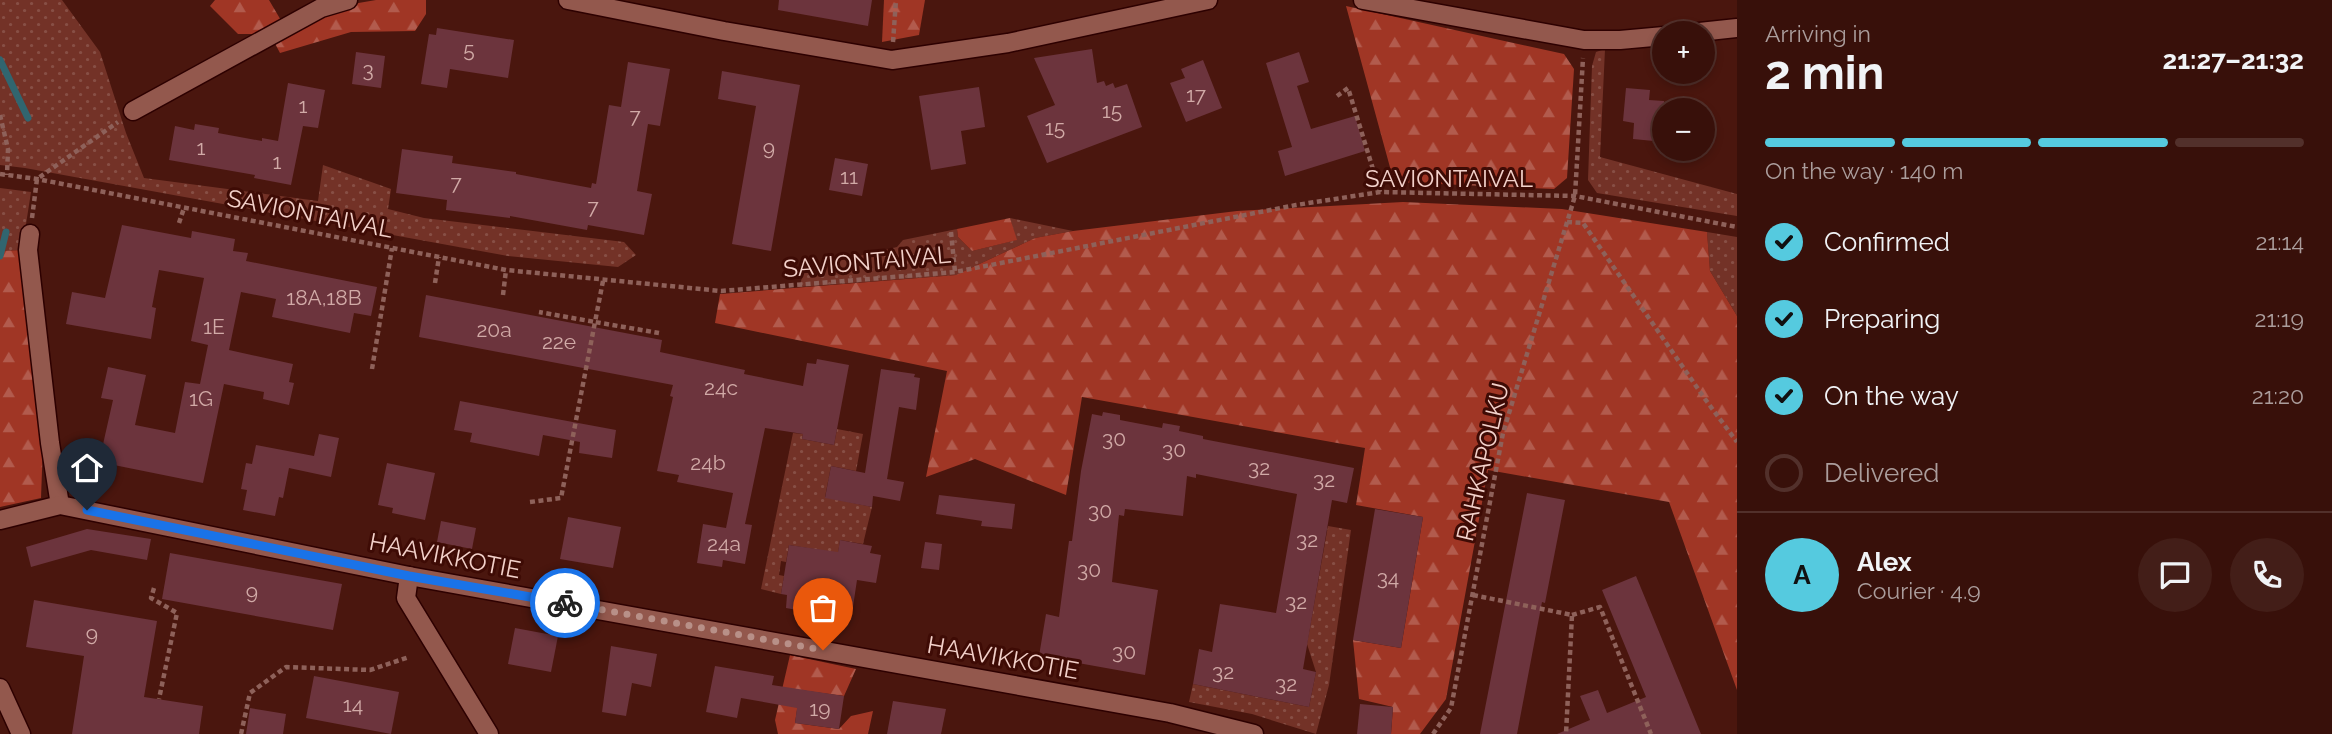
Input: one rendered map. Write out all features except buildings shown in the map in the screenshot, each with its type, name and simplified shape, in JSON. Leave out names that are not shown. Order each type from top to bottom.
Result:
[{"type":"street","points":[[133,111],[321,8],[348,0]]},
{"type":"street","points":[[568,0],[892,60],[1009,43],[1208,0]]},
{"type":"street","points":[[1363,0],[1584,40],[1652,37]]},
{"type":"street","points":[[1715,30],[1737,27]]},
{"type":"street","points":[[30,234],[28,250],[50,443],[60,505]]},
{"type":"street","name":"HAAVIKKOTIE","points":[[0,520],[60,505],[409,576],[1170,713],[1254,734]]},
{"type":"street","points":[[409,576],[406,598],[489,734]]},
{"type":"street","points":[[0,688],[21,734]]},
{"type":"path","points":[[892,60],[896,0]]},
{"type":"path","name":"RAHKAPOLKU","points":[[1433,734],[1451,708],[1503,433],[1575,197],[1584,40]]},
{"type":"path","points":[[1337,96],[1348,88],[1380,192]]},
{"type":"path","points":[[30,234],[37,179],[133,111]]},
{"type":"path","points":[[0,115],[8,149],[7,175]]},
{"type":"path","name":"SAVIONTAIVAL","points":[[0,174],[506,270],[721,291],[955,272],[1283,207],[1380,192],[1575,197],[1737,227]]},
{"type":"path","points":[[180,223],[184,208]]},
{"type":"path","points":[[1567,222],[1583,223],[1737,442]]},
{"type":"path","points":[[951,232],[955,272]]},
{"type":"path","points":[[372,369],[392,248]]},
{"type":"path","points":[[435,283],[439,257]]},
{"type":"path","points":[[503,295],[506,270]]},
{"type":"path","points":[[530,502],[561,498],[603,281]]},
{"type":"path","points":[[539,312],[659,333]]},
{"type":"path","points":[[154,588],[151,598],[177,613],[159,699]]},
{"type":"path","points":[[1473,595],[1572,615],[1600,607],[1651,734]]},
{"type":"path","points":[[1566,734],[1572,615]]},
{"type":"path","points":[[242,734],[250,693],[286,667],[370,670],[409,657]]},
{"type":"shaded area","points":[[0,0],[62,0],[100,52],[126,133],[144,178],[318,201],[323,165],[391,189],[388,209],[424,218],[624,242],[636,255],[618,267],[508,256],[0,165]]},
{"type":"shaded area","points":[[1605,49],[1600,157],[1737,194],[1737,216],[1597,193],[1588,180],[1592,66],[1596,52]]},
{"type":"shaded area","points":[[0,188],[31,192],[22,250],[0,251]]},
{"type":"shaded area","points":[[1010,218],[1073,231],[1035,238],[956,275],[799,287],[805,269],[897,247],[903,240],[957,229],[958,237],[972,251],[1016,240]]},
{"type":"shaded area","points":[[1707,232],[1737,237],[1737,316],[1710,271]]},
{"type":"shaded area","points":[[837,429],[863,434],[856,471],[831,466],[825,497],[872,507],[863,544],[840,540],[838,553],[789,545],[786,562],[781,561],[779,575],[784,576],[781,594],[761,589],[793,433],[803,434],[802,439],[834,445]]},
{"type":"shaded area","points":[[1328,526],[1351,530],[1329,685],[1316,734],[1252,714],[1189,702],[1193,684],[1309,707],[1316,672],[1307,644]]},
{"type":"green space","points":[[215,0],[269,0],[289,34],[341,6],[376,0],[426,0],[426,14],[415,31],[351,32],[280,53],[270,34],[238,34],[210,6]]},
{"type":"green space","points":[[884,0],[925,0],[919,35],[882,42]]},
{"type":"green space","points":[[1346,6],[1564,54],[1574,69],[1567,178],[1554,189],[1394,182]]},
{"type":"green space","points":[[1403,202],[1562,209],[1707,232],[1710,271],[1737,316],[1737,690],[1669,502],[1488,470],[1446,699],[1420,734],[1391,734],[1393,707],[1359,699],[1353,640],[1401,648],[1423,517],[1356,505],[1365,448],[1082,397],[1066,495],[975,459],[926,477],[947,371],[715,323],[720,294],[956,275],[1035,238],[1073,231],[1237,211]]},
{"type":"green space","points":[[1010,218],[1017,240],[972,251],[958,237],[957,229]]},
{"type":"green space","points":[[22,250],[43,442],[41,498],[0,507],[0,251]]},
{"type":"green space","points":[[790,655],[856,669],[844,696],[800,690],[795,723],[839,729],[851,716],[873,711],[868,734],[778,734],[775,720]]},
{"type":"waterway","points":[[0,60],[28,118]]},
{"type":"waterway","points":[[0,256],[6,232]]},
{"type":"way so far","points":[[565,603],[823,650]]},
{"type":"route","points":[[87,510],[409,576],[565,603]]}]
